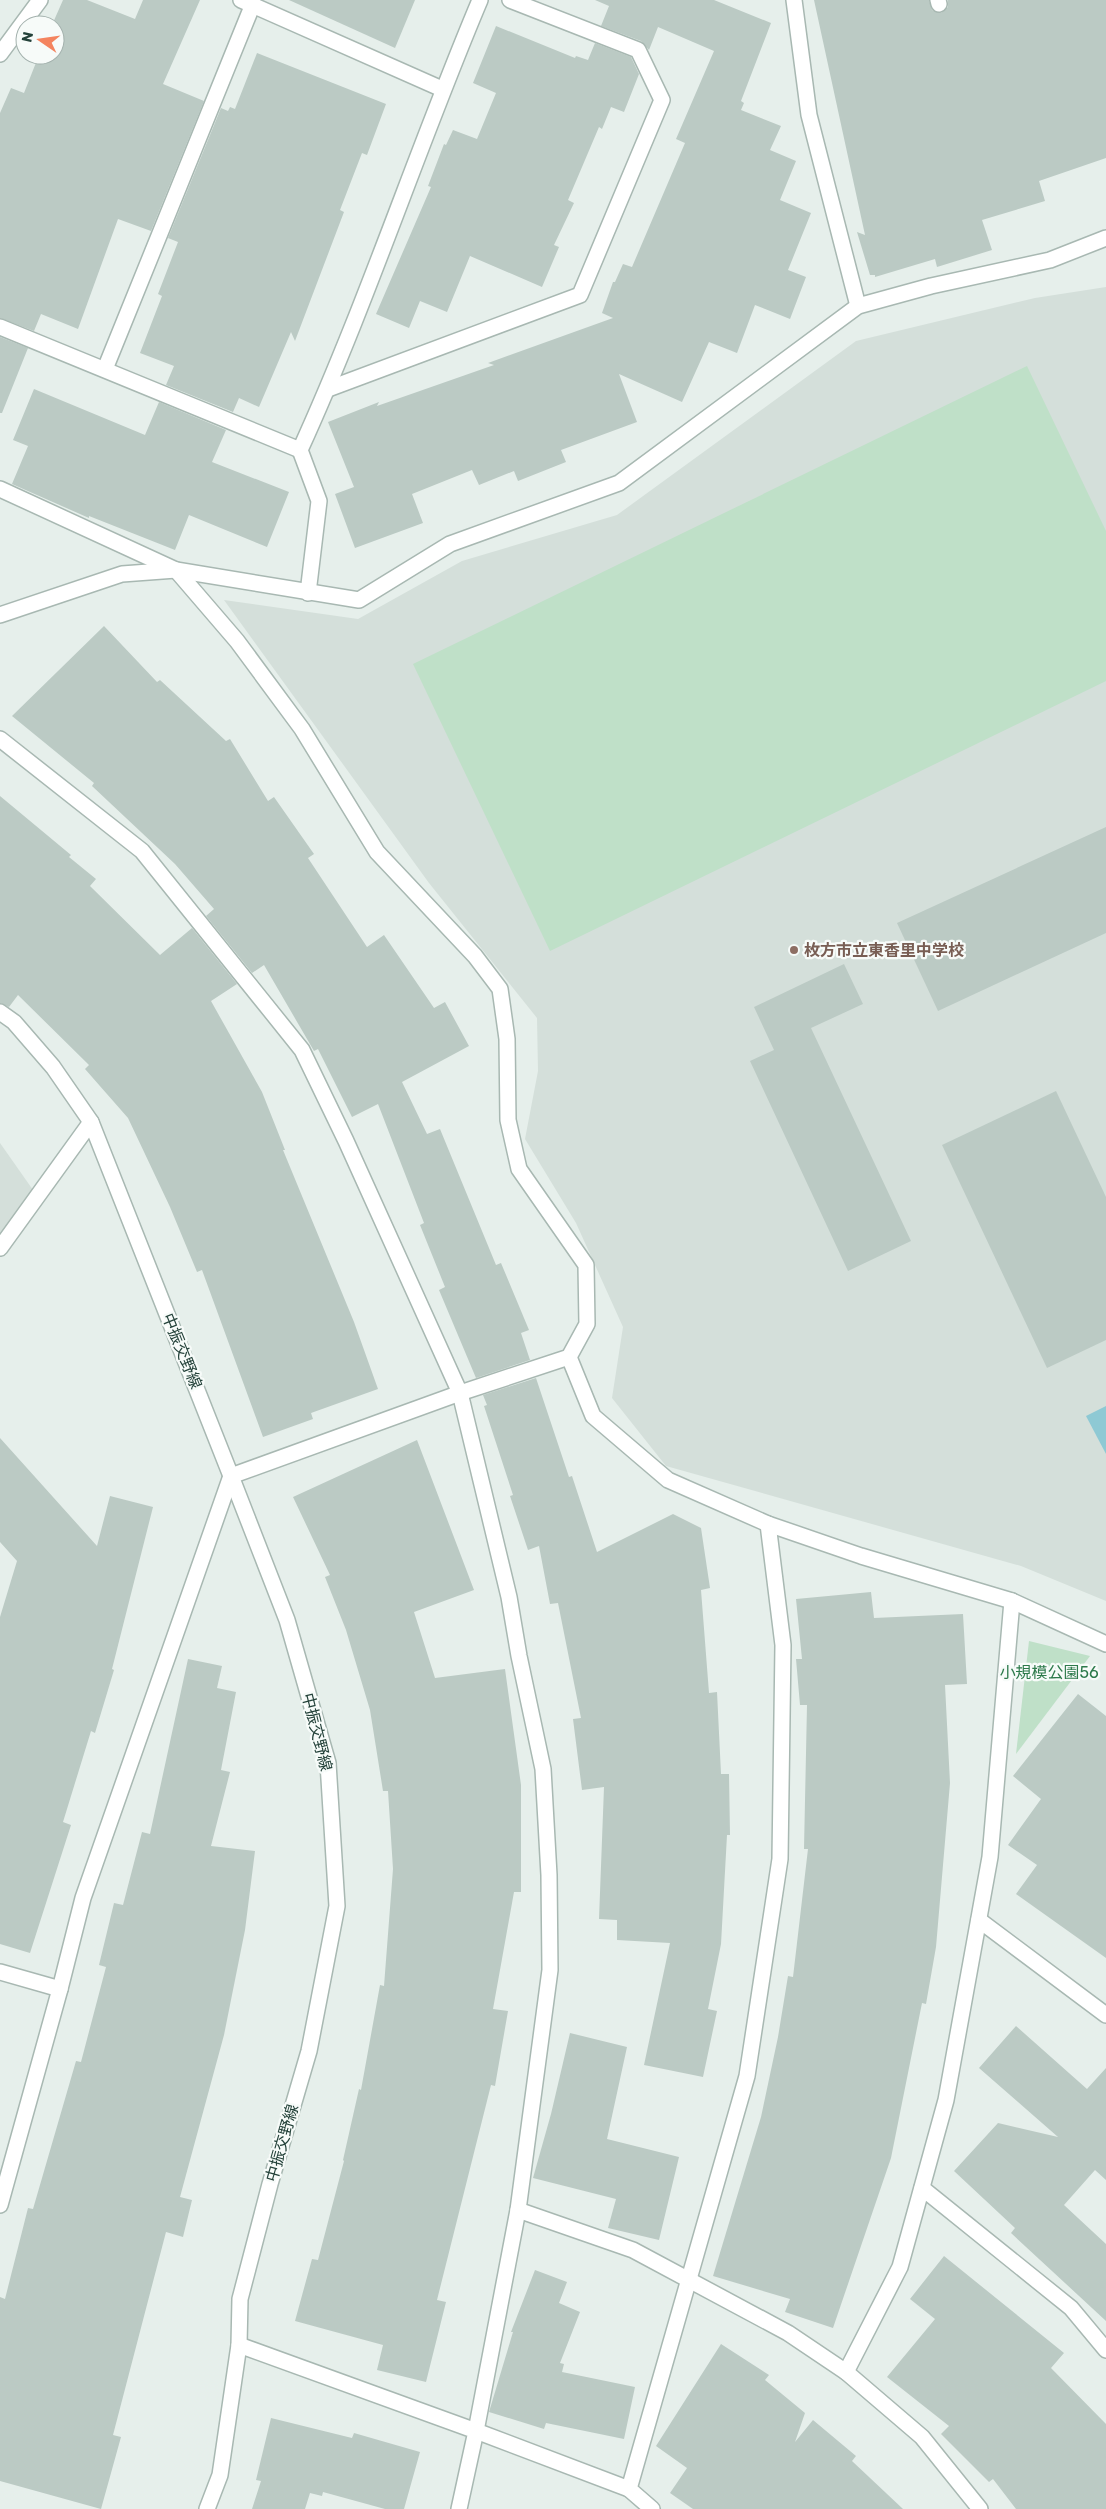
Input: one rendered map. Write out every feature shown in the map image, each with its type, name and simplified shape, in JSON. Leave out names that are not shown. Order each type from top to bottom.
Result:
[{"type":"street","points":[[0,54],[40,0]]},
{"type":"street","points":[[308,593],[319,501],[300,450],[328,389],[442,89],[480,0]]},
{"type":"street","points":[[328,389],[580,295],[662,100],[638,50],[510,0]]},
{"type":"street","points":[[794,0],[808,115],[858,306]]},
{"type":"street","points":[[105,369],[247,2],[442,89]]},
{"type":"street","points":[[0,615],[122,574],[176,570],[359,600],[450,544],[619,483],[858,306],[932,286],[1050,260],[1106,238]]},
{"type":"street","points":[[0,327],[300,450]]},
{"type":"street","points":[[0,489],[176,570],[236,641],[302,729],[377,852],[475,956],[500,989],[507,1039],[508,1120],[519,1169],[586,1265],[587,1324],[569,1357],[460,1393],[231,1476],[83,1898],[0,2205]]},
{"type":"street","points":[[0,739],[142,851],[302,1050],[346,1141],[460,1393],[510,1597],[519,1656],[543,1769],[549,1875],[550,1970],[518,2210],[476,2432],[459,2509]]},
{"type":"street","name":"中振交野線","points":[[0,1012],[14,1022],[53,1067],[91,1122],[287,1620],[328,1764],[337,1906],[309,2051],[270,2184],[240,2299],[239,2345],[220,2474],[207,2509]]},
{"type":"street","points":[[0,1248],[91,1122]]},
{"type":"street","points":[[569,1357],[593,1416],[668,1480],[768,1524],[861,1556],[1012,1601],[1106,1644]]},
{"type":"street","points":[[629,2489],[747,2076],[780,1859],[783,1645],[768,1524]]},
{"type":"street","points":[[846,2372],[900,2267],[946,2100],[990,1857],[1012,1601]]},
{"type":"street","points":[[979,1920],[1106,2015]]},
{"type":"street","points":[[0,1972],[60,1988]]},
{"type":"street","points":[[922,2188],[1070,2308],[1106,2350]]},
{"type":"street","points":[[518,2210],[633,2250],[788,2333],[846,2372],[922,2437],[980,2509]]},
{"type":"street","points":[[239,2345],[629,2489],[652,2509]]},
{"type":"shaded area","name":"枚方市立東香里中学校","points":[[1106,287],[1106,1601],[1021,1566],[666,1466],[612,1398],[623,1327],[576,1223],[525,1139],[538,1071],[537,1018],[429,883],[224,600],[358,619],[462,561],[617,515],[856,341],[1035,298]]},
{"type":"shaded area","points":[[0,1143],[33,1190],[0,1236]]},
{"type":"green space","points":[[1027,366],[1106,531],[1106,681],[550,951],[413,664]]},
{"type":"green space","name":"小規模公園56","points":[[1029,1641],[1090,1656],[1016,1754]]},
{"type":"water","points":[[1106,1406],[1106,1454],[1086,1416]]},
{"type":"building","points":[[63,0],[87,0],[135,19],[143,0],[200,0],[163,84],[204,101],[151,231],[118,219],[78,329],[41,314],[34,331],[0,318],[0,113],[11,88],[24,93],[35,65],[65,65],[65,15],[56,15]]},
{"type":"building","points":[[289,0],[415,0],[395,48]]},
{"type":"building","points":[[595,0],[714,0],[771,23],[741,101],[744,103],[741,110],[781,126],[770,150],[796,161],[780,200],[811,213],[788,270],[806,277],[790,319],[755,305],[737,353],[709,342],[682,402],[619,374],[637,422],[561,450],[566,462],[518,481],[514,471],[479,485],[472,470],[412,494],[423,523],[355,548],[335,494],[354,487],[328,422],[379,402],[377,406],[494,365],[488,363],[613,318],[602,313],[613,282],[615,282],[623,264],[632,267],[685,143],[676,139],[714,51],[658,27],[649,50],[641,41],[601,26],[609,6]]},
{"type":"building","points":[[814,0],[929,0],[932,10],[941,13],[948,7],[948,0],[1106,0],[1106,158],[1039,181],[1045,201],[982,220],[992,250],[937,267],[935,259],[875,277],[875,275],[870,275],[857,232],[865,235]]},
{"type":"building","points":[[496,26],[575,58],[576,56],[588,60],[595,43],[631,57],[639,74],[624,112],[611,107],[602,129],[599,127],[568,200],[574,203],[554,245],[559,247],[542,287],[470,256],[447,312],[420,301],[409,328],[376,314],[431,187],[428,186],[444,144],[446,145],[453,130],[477,139],[496,93],[473,83]]},
{"type":"building","points":[[257,53],[386,104],[367,155],[362,153],[340,210],[344,212],[295,341],[291,332],[259,407],[239,398],[233,412],[166,385],[174,366],[140,353],[162,296],[158,294],[178,242],[168,238],[221,108],[228,111],[230,107],[235,109]]},
{"type":"building","points":[[0,337],[28,348],[2,413],[0,413]]},
{"type":"building","points":[[34,389],[145,435],[159,402],[226,430],[212,462],[289,492],[267,547],[189,515],[175,550],[89,516],[89,518],[12,484],[28,446],[13,440]]},
{"type":"building","points":[[104,626],[157,682],[160,680],[226,741],[230,739],[268,801],[274,797],[314,854],[308,858],[367,947],[384,935],[434,1008],[445,1002],[469,1046],[402,1082],[427,1134],[440,1129],[496,1265],[501,1263],[529,1330],[521,1333],[530,1360],[476,1378],[439,1290],[445,1287],[420,1225],[424,1223],[378,1104],[352,1117],[318,1049],[314,1051],[264,965],[252,973],[206,916],[214,909],[175,864],[92,786],[94,783],[12,716]]},
{"type":"building","points":[[0,796],[71,855],[69,857],[96,879],[90,886],[160,955],[192,928],[237,984],[211,1001],[262,1092],[285,1150],[283,1150],[354,1322],[378,1389],[311,1413],[313,1419],[263,1437],[202,1270],[197,1272],[170,1207],[128,1118],[85,1069],[89,1065],[18,995],[9,1007],[0,1003]]},
{"type":"building","points":[[1106,827],[1106,933],[938,1011],[897,923]]},
{"type":"building","points":[[844,964],[863,1004],[811,1028],[911,1241],[848,1271],[750,1061],[774,1050],[754,1007]]},
{"type":"building","points":[[1056,1091],[1106,1197],[1106,1340],[1047,1368],[942,1145]]},
{"type":"building","points":[[536,1378],[569,1477],[572,1476],[597,1552],[673,1514],[701,1528],[710,1588],[701,1590],[709,1693],[717,1692],[721,1774],[729,1774],[730,1835],[727,1835],[721,1944],[708,2009],[717,2011],[703,2077],[644,2065],[670,1943],[617,1940],[617,1920],[599,1919],[604,1787],[582,1790],[573,1719],[581,1718],[558,1603],[550,1604],[539,1546],[528,1550],[510,1496],[513,1495],[484,1406],[487,1405],[483,1395]]},
{"type":"building","points":[[0,1438],[97,1546],[110,1496],[153,1507],[112,1669],[114,1670],[95,1733],[91,1731],[63,1822],[71,1825],[30,1953],[0,1944],[0,1617],[17,1561],[0,1542]]},
{"type":"building","points":[[417,1440],[474,1590],[414,1612],[435,1678],[505,1669],[521,1785],[521,1892],[514,1892],[493,2009],[508,2011],[495,2086],[491,2085],[437,2300],[446,2302],[426,2382],[377,2370],[383,2345],[295,2321],[312,2259],[318,2260],[344,2161],[359,2089],[361,2090],[380,1985],[384,1986],[393,1869],[388,1791],[383,1791],[370,1710],[346,1630],[325,1577],[330,1575],[293,1497]]},
{"type":"building","points":[[871,1592],[874,1618],[963,1614],[967,1684],[945,1685],[950,1783],[936,1947],[926,2004],[922,2003],[891,2158],[833,2328],[785,2312],[790,2299],[713,2276],[761,2117],[778,2037],[788,1976],[793,1977],[808,1849],[804,1849],[807,1705],[800,1705],[796,1659],[802,1659],[796,1599]]},
{"type":"building","points":[[188,1659],[222,1666],[217,1688],[236,1692],[221,1770],[230,1772],[211,1846],[255,1851],[245,1930],[224,2035],[180,2197],[192,2200],[183,2237],[166,2232],[113,2435],[121,2437],[101,2509],[0,2481],[0,2297],[5,2299],[28,2208],[33,2209],[76,2061],[81,2062],[106,1967],[99,1965],[114,1903],[123,1905],[142,1832],[150,1834]]},
{"type":"building","points":[[1078,1694],[1106,1716],[1106,1958],[1016,1894],[1037,1865],[1008,1845],[1041,1799],[1013,1776]]},
{"type":"building","points":[[1016,2026],[1087,2089],[1106,2068],[1106,2180],[1095,2170],[1064,2205],[1106,2244],[1106,2321],[1011,2233],[1015,2228],[954,2171],[998,2123],[1058,2137],[979,2068]]},
{"type":"building","points":[[570,2033],[627,2047],[607,2139],[679,2157],[659,2240],[608,2228],[616,2199],[533,2178],[551,2114]]},
{"type":"building","points":[[944,2256],[1064,2353],[1051,2368],[1106,2424],[1106,2509],[1016,2509],[993,2479],[989,2482],[941,2434],[949,2426],[887,2377],[935,2319],[910,2299]]},
{"type":"building","points":[[535,2270],[567,2282],[559,2303],[580,2312],[560,2363],[564,2364],[562,2372],[635,2387],[624,2439],[546,2423],[544,2429],[489,2412],[513,2332],[511,2332]]},
{"type":"building","points":[[721,2344],[769,2375],[765,2380],[805,2413],[795,2442],[813,2420],[856,2456],[852,2461],[903,2509],[693,2509],[670,2493],[687,2468],[656,2446]]},
{"type":"building","points":[[271,2418],[352,2438],[354,2433],[420,2452],[404,2509],[385,2509],[323,2492],[322,2496],[310,2493],[305,2509],[252,2509],[261,2481],[256,2480]]},
{"type":"place","name":"枚方市立東香里中学校","points":[[794,950]]}]
